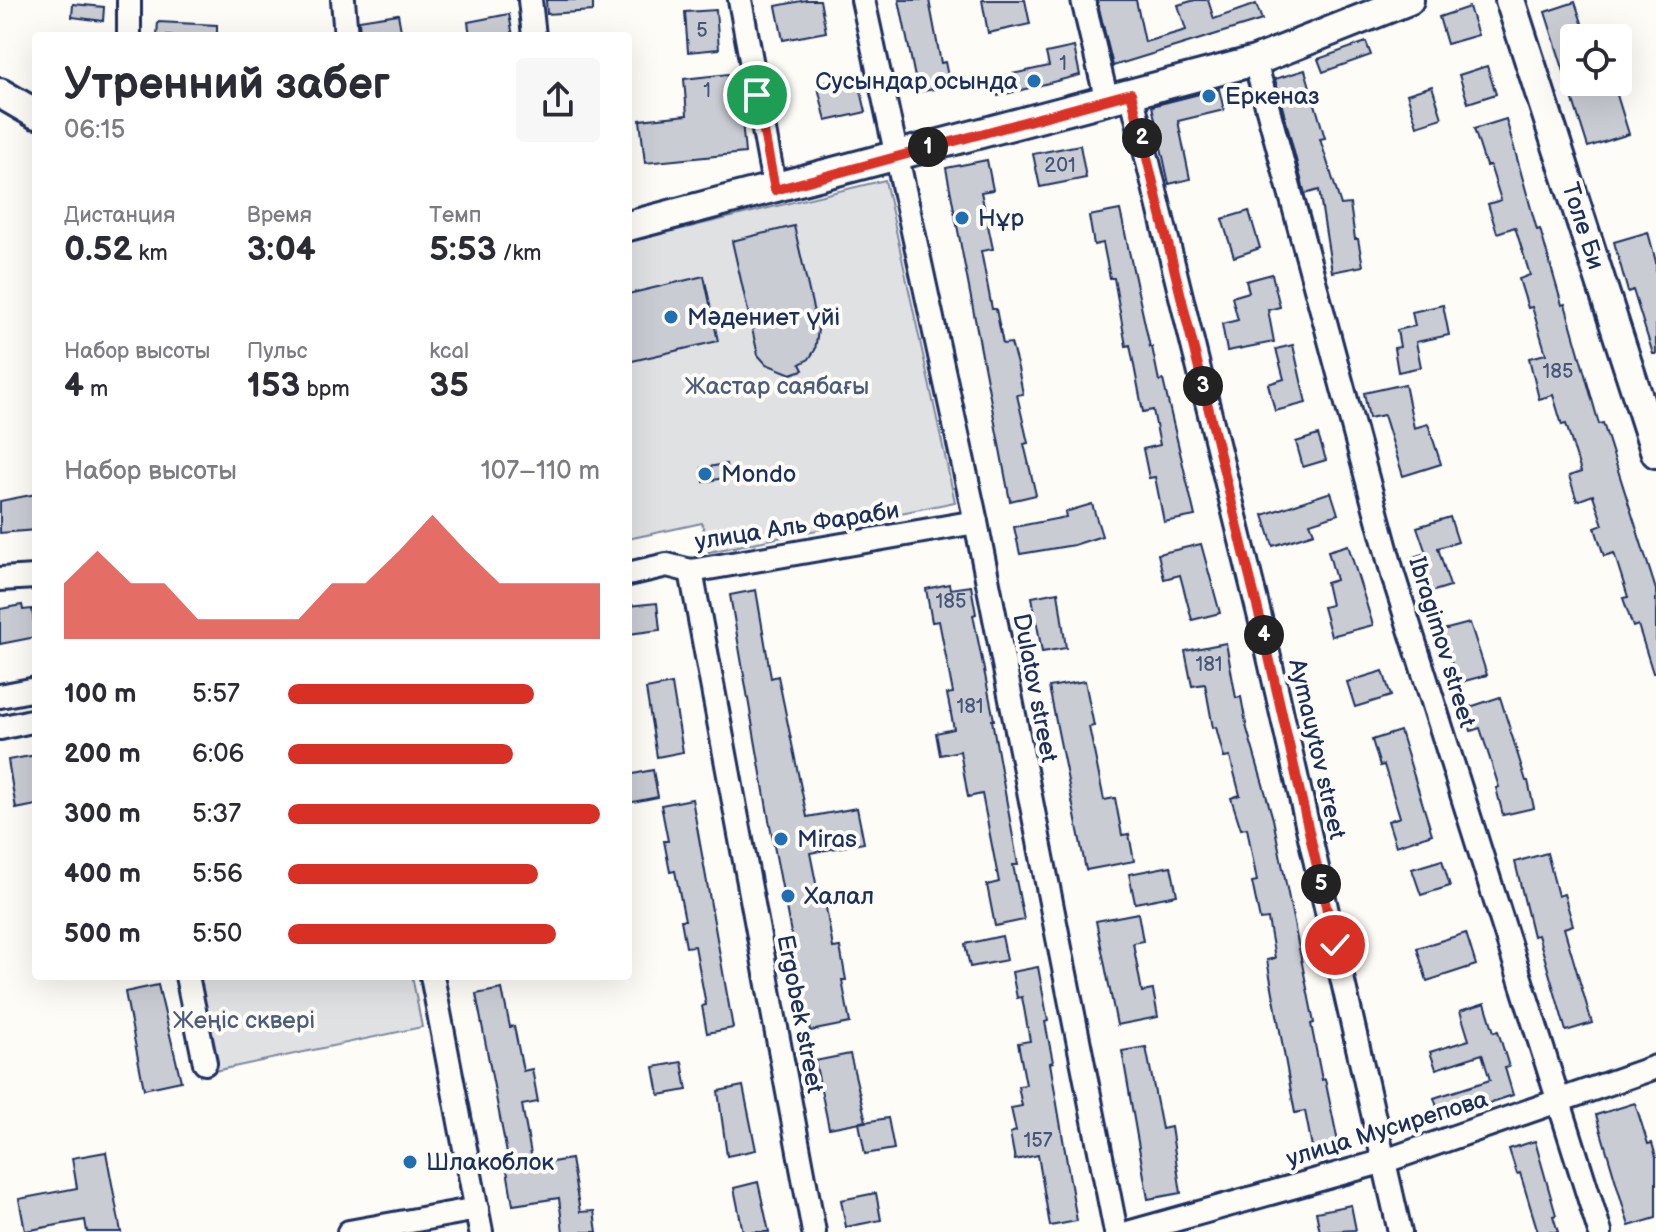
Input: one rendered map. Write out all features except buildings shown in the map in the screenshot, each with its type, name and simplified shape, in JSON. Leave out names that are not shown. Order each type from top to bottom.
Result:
[{"type":"main road","points":[[632,225],[775,190],[1255,61],[1409,0]]},
{"type":"main road","name":"Толе Би","points":[[1510,0],[1656,453]]},
{"type":"main road","points":[[0,93],[32,112]]},
{"type":"street","points":[[129,0],[129,32]]},
{"type":"street","points":[[343,0],[346,32]]},
{"type":"street","points":[[530,0],[534,32]]},
{"type":"street","points":[[740,0],[775,190]]},
{"type":"street","name":"Dulatov street","points":[[863,0],[976,522],[1116,1232]]},
{"type":"street","name":"Aymauytov street","points":[[1083,0],[1119,97],[1261,622],[1400,1232]]},
{"type":"street","name":"Ibragimov street","points":[[1255,61],[1393,575],[1600,1232]]},
{"type":"street","name":"улица Аль Фараби","points":[[632,573],[667,565],[691,571],[976,522]]},
{"type":"street","name":"Ergobek street","points":[[691,571],[814,1232]]},
{"type":"street","points":[[0,579],[32,577]]},
{"type":"street","points":[[0,696],[32,690]]},
{"type":"street","points":[[0,728],[32,721]]},
{"type":"street","points":[[188,980],[205,1063]]},
{"type":"street","points":[[433,980],[481,1232]]},
{"type":"street","name":"улица Мусирепова","points":[[1131,1232],[1385,1161],[1656,1067]]},
{"type":"street","points":[[349,1232],[477,1209]]},
{"type":"green space","name":"Жастар саябағы","points":[[885,180],[955,502],[709,552],[702,523],[632,538],[632,241]]},
{"type":"green space","name":"Жеңіс сквері","points":[[191,980],[413,980],[422,1027],[210,1072]]},
{"type":"place","name":"Сусындар осында","points":[[1034,81]]},
{"type":"place","name":"Еркеназ","points":[[1209,96]]},
{"type":"place","name":"Нұр","points":[[962,218]]},
{"type":"place","name":"Mәдениет үйі","points":[[671,317]]},
{"type":"place","name":"Mondo","points":[[705,474]]},
{"type":"place","name":"Miras","points":[[781,839]]},
{"type":"place","name":"Халал","points":[[788,896]]},
{"type":"place","name":"Шлакоблок","points":[[410,1162]]},
{"type":"route","points":[[757,95],[775,190],[1131,93],[1261,622],[1335,945]]}]
